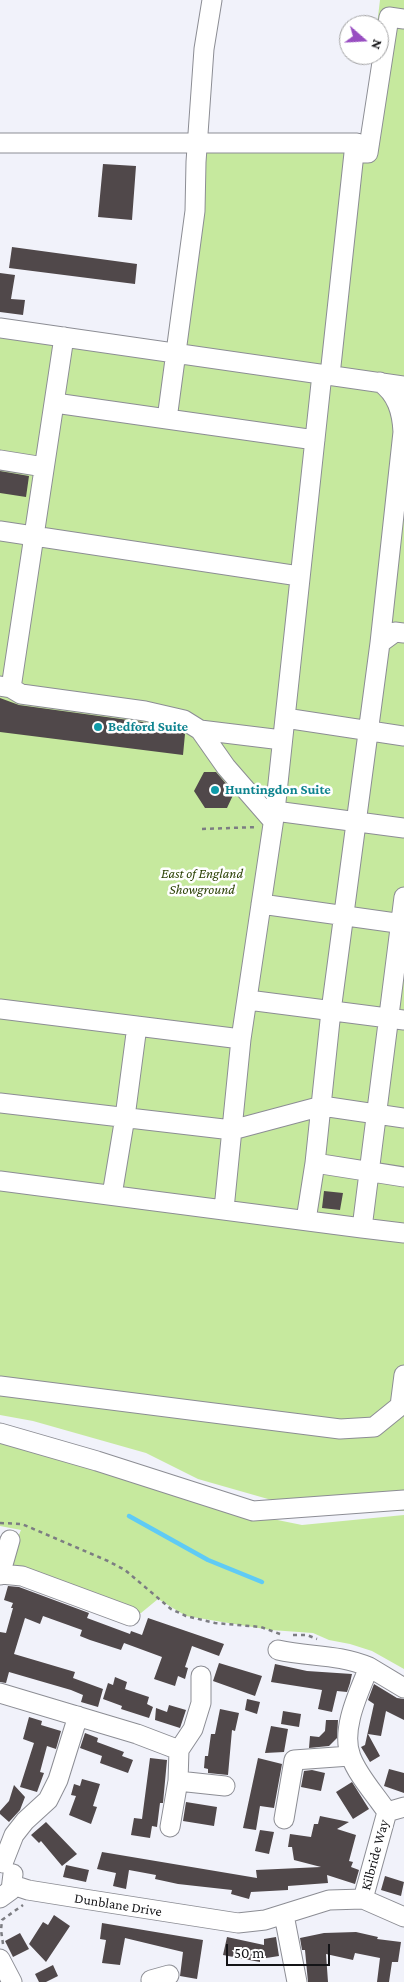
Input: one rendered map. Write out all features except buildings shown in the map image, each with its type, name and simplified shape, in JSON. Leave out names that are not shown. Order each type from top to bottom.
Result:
[{"type":"street","points":[[167,419],[178,353],[196,211],[196,162],[199,144],[204,50],[212,0]]},
{"type":"street","points":[[224,1209],[241,1039],[274,816],[315,440],[326,375],[354,153],[368,153],[389,17],[404,19]]},
{"type":"street","points":[[0,143],[357,143]]},
{"type":"street","points":[[0,328],[404,386]]},
{"type":"street","points":[[64,337],[35,536],[6,687],[22,694],[145,711],[184,720],[200,730],[226,767],[274,816],[356,822],[404,828]]},
{"type":"street","points":[[306,1220],[315,1163],[331,1011],[368,731],[393,636],[382,618],[403,432],[402,416],[397,401],[387,387],[380,382]]},
{"type":"street","points":[[55,403],[315,440]]},
{"type":"street","points":[[0,460],[44,467]]},
{"type":"street","points":[[0,531],[299,576]]},
{"type":"street","points":[[285,718],[404,736]]},
{"type":"street","points":[[200,730],[282,740]]},
{"type":"street","points":[[362,1228],[376,1114],[396,1019],[404,897]]},
{"type":"street","points":[[261,904],[402,924]]},
{"type":"street","points":[[248,1000],[396,1019]]},
{"type":"street","points":[[0,1009],[241,1039]]},
{"type":"street","points":[[112,1195],[137,1026]]},
{"type":"street","points":[[0,1103],[232,1130],[322,1106],[404,1118]]},
{"type":"street","points":[[315,1163],[404,1177]]},
{"type":"street","points":[[0,1181],[404,1234]]},
{"type":"street","points":[[0,1386],[340,1428],[374,1427],[400,1406],[403,1387]]},
{"type":"street","points":[[0,1433],[98,1461],[253,1511],[404,1500]]},
{"type":"street","points":[[10,1540],[0,1575],[22,1576],[130,1616]]},
{"type":"street","points":[[278,1650],[300,1655],[330,1656],[360,1664],[404,1688]]},
{"type":"street","name":"Kilbride Way","points":[[360,1664],[358,1696],[348,1731],[350,1756],[395,1810],[363,1898]]},
{"type":"street","points":[[170,1827],[178,1781],[179,1750],[193,1729],[201,1703],[201,1676]]},
{"type":"street","points":[[0,1692],[179,1750]]},
{"type":"street","points":[[0,1898],[21,1887],[13,1874],[2,1863],[14,1835],[25,1821],[48,1800],[58,1780],[78,1716]]},
{"type":"street","points":[[284,1819],[294,1760],[350,1756]]},
{"type":"street","points":[[178,1781],[225,1786]]},
{"type":"street","name":"Dunblane Drive","points":[[21,1887],[238,1923],[284,1915],[303,1906],[329,1900],[363,1898]]},
{"type":"street","points":[[363,1898],[404,1917]]},
{"type":"street","points":[[284,1915],[298,1982]]},
{"type":"street","points":[[4,1955],[12,1982]]},
{"type":"street","points":[[147,1977],[169,1975]]},
{"type":"path","points":[[202,829],[264,826],[274,816]]},
{"type":"path","points":[[0,1524],[22,1524],[108,1561],[131,1574],[171,1609],[186,1616],[215,1623],[261,1627],[285,1635],[307,1634],[324,1642]]},
{"type":"path","points":[[4,1955],[1,1920],[14,1914],[27,1902],[21,1887]]},
{"type":"green space","name":"East of England Showground","points":[[380,0],[404,0],[404,1511],[282,1503],[198,1479],[146,1453],[33,1421],[0,1415],[0,319],[172,349],[205,153],[362,148],[372,65],[389,65],[389,15],[378,15]]},
{"type":"green space","points":[[0,1433],[248,1514],[302,1525],[404,1515],[404,1669],[372,1651],[329,1640],[313,1633],[271,1630],[186,1616],[158,1599],[141,1613],[132,1613],[17,1576],[11,1553],[21,1530],[0,1526]]},
{"type":"waterway","points":[[129,1516],[208,1560],[262,1582]]},
{"type":"place","name":"Bedford Suite","points":[[98,727]]},
{"type":"place","name":"Huntingdon Suite","points":[[215,790]]}]
